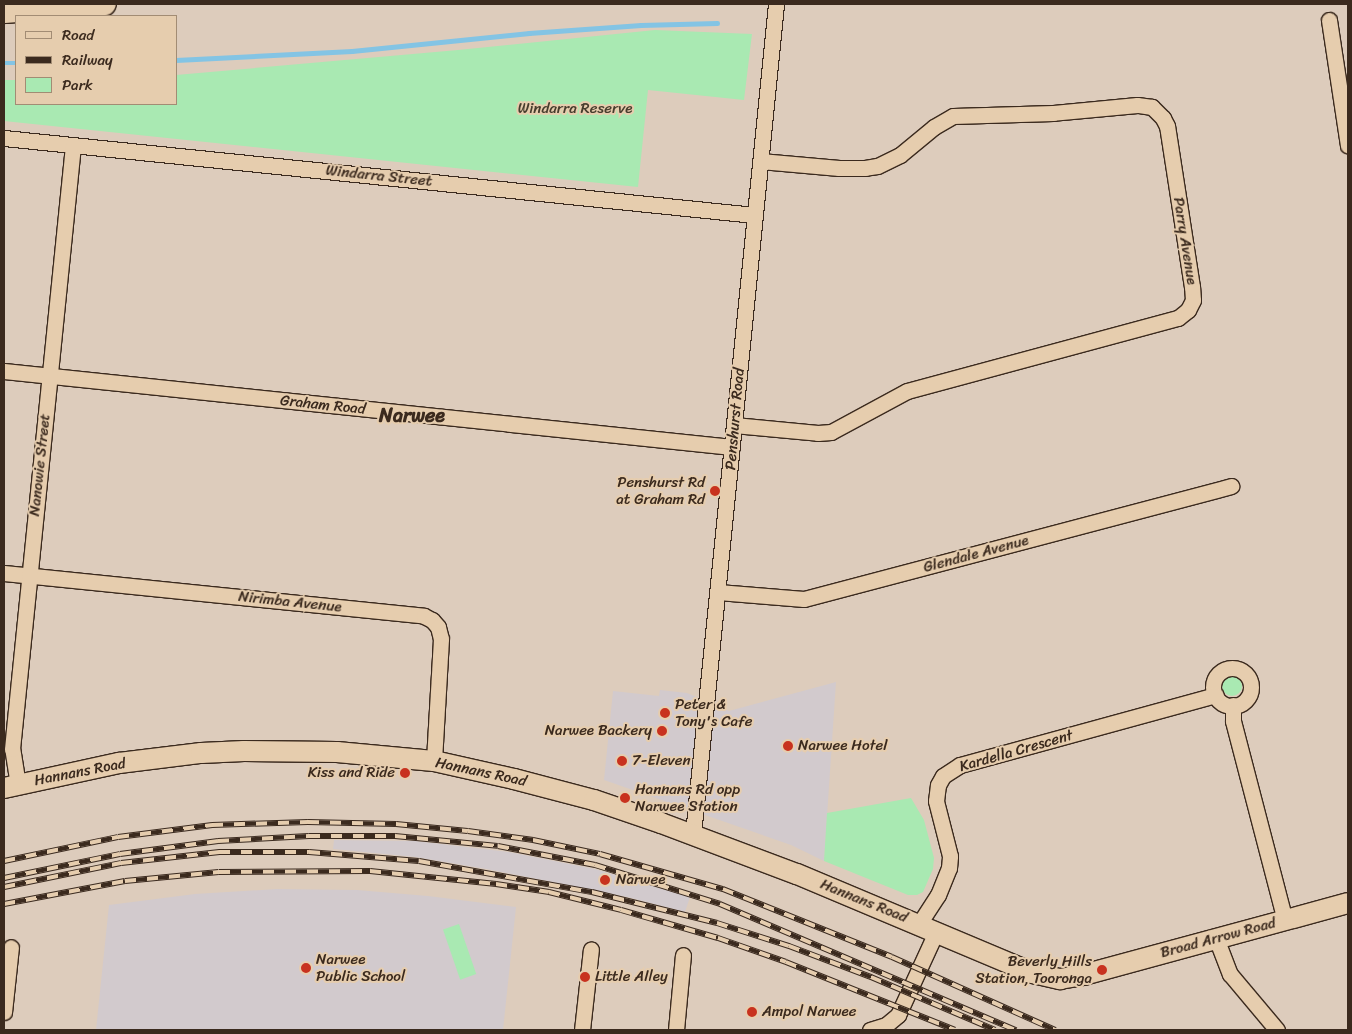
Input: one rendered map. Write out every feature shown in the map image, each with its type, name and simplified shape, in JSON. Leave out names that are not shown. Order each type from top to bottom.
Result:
[{"type":"highway","points":[[4,12],[105,4]]},
{"type":"main road","name":"Hannans Road","points":[[11,786],[118,763],[244,751],[337,752],[434,761],[594,800],[693,834],[797,874],[1008,963],[1047,977],[1060,979],[1087,974]]},
{"type":"main road","name":"Broad Arrow Road","points":[[1087,974],[1348,903]]},
{"type":"street","name":"Penshurst Road","points":[[693,834],[776,4]]},
{"type":"street","points":[[1329,20],[1348,146]]},
{"type":"street","name":"Parry Avenue","points":[[734,425],[818,433],[831,432],[907,391],[1178,318],[1188,310],[1193,300],[1167,126],[1158,112],[1152,108],[1137,105],[1053,114],[954,116],[934,127],[900,155],[877,166],[865,168],[839,168],[760,161]]},
{"type":"street","name":"Windarra Street","points":[[4,138],[754,215]]},
{"type":"street","name":"Nanowie Street","points":[[11,786],[12,749],[73,145]]},
{"type":"street","name":"Graham Road","points":[[4,371],[732,446]]},
{"type":"street","name":"Glendale Avenue","points":[[718,592],[804,599],[1231,486]]},
{"type":"street","name":"Nirimba Avenue","points":[[4,573],[424,616],[438,626],[441,639],[434,761]]},
{"type":"street","points":[[1232,668],[1241,670],[1249,678],[1251,688],[1247,698],[1233,706],[1222,703],[1216,695],[1214,683],[1220,672],[1232,668]]},
{"type":"street","name":"Kardella Crescent","points":[[928,928],[938,894],[949,868],[950,856],[936,801],[938,785],[943,776],[960,765],[1216,695]]},
{"type":"street","points":[[1233,706],[1234,721],[1285,920]]},
{"type":"street","points":[[870,1030],[886,1025],[898,1015],[928,928]]},
{"type":"street","points":[[1216,938],[1230,974],[1277,1030]]},
{"type":"street","points":[[4,1012],[10,947]]},
{"type":"street","points":[[582,1030],[591,949]]},
{"type":"street","points":[[676,1030],[683,955]]},
{"type":"shaded area","points":[[836,682],[824,861],[791,845],[604,780],[613,691],[659,696],[660,690],[687,693],[729,711]]},
{"type":"shaded area","points":[[334,840],[416,841],[509,852],[595,869],[690,897],[685,912],[627,897],[486,869],[415,857],[333,849]]},
{"type":"shaded area","name":"Narwee Public School","points":[[277,889],[357,890],[428,896],[516,907],[503,1030],[96,1030],[109,905],[195,894]]},
{"type":"green space","name":"Windarra Reserve","points":[[655,30],[752,34],[744,100],[648,90],[638,187],[4,121],[4,80],[15,80],[15,105],[178,105],[178,75]]},
{"type":"green space","points":[[1232,676],[1239,679],[1242,686],[1239,693],[1232,696],[1225,693],[1222,686],[1225,679]]},
{"type":"green space","points":[[911,798],[924,820],[934,858],[933,869],[923,892],[917,895],[908,895],[824,861],[827,813]]},
{"type":"green space","points":[[459,924],[476,974],[460,980],[443,930]]},
{"type":"waterway","points":[[178,60],[352,51],[529,33],[641,25],[717,23]]},
{"type":"waterway","points":[[4,63],[15,63]]},
{"type":"railway","points":[[4,861],[118,837],[212,825],[308,822],[396,824],[533,840],[600,854],[723,889],[892,957],[1055,1030]]},
{"type":"railway","points":[[4,878],[120,854],[218,841],[309,836],[395,836],[498,846],[595,865],[720,904],[1016,1030]]},
{"type":"railway","points":[[4,887],[121,863],[219,852],[309,852],[419,861],[592,892],[717,923],[789,946],[871,977],[995,1030]]},
{"type":"railway","points":[[4,904],[125,881],[219,872],[370,871],[496,884],[549,892],[621,910],[718,938],[786,962],[955,1030]]},
{"type":"place","name":"Penshurst Rd at Graham Rd","points":[[715,491]]},
{"type":"place","name":"Peter & Tony's Cafe","points":[[665,713]]},
{"type":"place","name":"Narwee Backery","points":[[662,731]]},
{"type":"place","name":"Narwee Hotel","points":[[788,746]]},
{"type":"place","name":"7-Eleven","points":[[622,761]]},
{"type":"place","name":"Kiss and Ride","points":[[405,773]]},
{"type":"place","name":"Hannans Rd opp Narwee Station","points":[[625,798]]},
{"type":"place","name":"Narwee","points":[[605,880]]},
{"type":"place","name":"Narwee Public School","points":[[306,968]]},
{"type":"place","name":"Beverly Hills Station, Tooronga","points":[[1102,970]]},
{"type":"place","name":"Little Alley","points":[[585,977]]},
{"type":"place","name":"Ampol Narwee","points":[[752,1012]]},
{"type":"district","name":"Narwee","points":[[412,415]]}]
